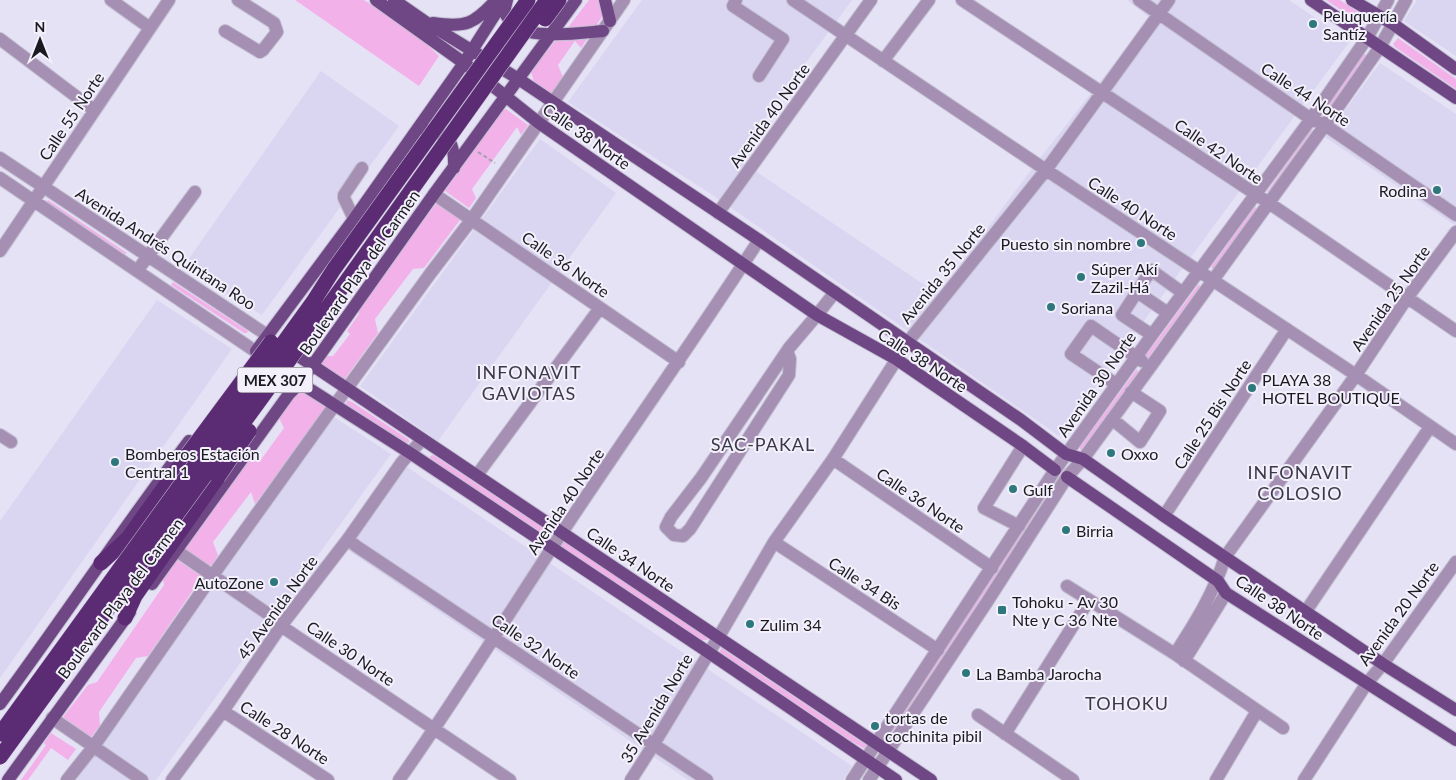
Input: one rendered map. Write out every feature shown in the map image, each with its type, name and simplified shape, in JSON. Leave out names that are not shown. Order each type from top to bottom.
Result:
[{"type":"highway","points":[[492,50],[516,0]]},
{"type":"highway","name":"MEX 307","points":[[0,734],[313,302],[334,269],[528,0]]},
{"type":"highway","name":"MEX 307","points":[[0,757],[343,286],[547,0]]},
{"type":"highway","points":[[507,57],[521,47],[559,0]]},
{"type":"highway","points":[[101,563],[128,538],[305,296],[334,269]]},
{"type":"highway","points":[[125,618],[135,596],[254,423],[332,316],[343,286]]},
{"type":"main road","name":"Calle 38 Norte","points":[[376,0],[464,63],[539,123],[818,316],[896,359],[1055,470]]},
{"type":"main road","name":"Calle 38 Norte","points":[[394,0],[518,78],[553,104],[759,240],[1022,420],[1066,454],[1082,459],[1383,664],[1456,710]]},
{"type":"main road","points":[[427,22],[454,26],[473,22],[483,15],[496,0]]},
{"type":"main road","name":"Boulevard Playa del Carmen","points":[[0,704],[119,535],[354,219],[409,138],[464,63],[505,0]]},
{"type":"main road","points":[[505,0],[504,12],[514,25],[533,32],[550,35],[607,26],[605,0]]},
{"type":"main road","name":"Boulevard Playa del Carmen","points":[[8,780],[289,394],[300,383],[504,96],[576,0]]},
{"type":"main road","points":[[1310,0],[1456,98]]},
{"type":"main road","points":[[1352,0],[1393,24],[1456,69]]},
{"type":"main road","points":[[409,138],[425,130],[443,134],[450,143],[454,156],[454,168]]},
{"type":"main road","name":"Avenida Andrés Quintana Roo","points":[[267,335],[312,366]]},
{"type":"main road","points":[[256,351],[300,383],[410,453],[896,780]]},
{"type":"main road","name":"Calle 34 Norte","points":[[312,366],[563,532],[931,780]]},
{"type":"main road","name":"Calle 38 Norte","points":[[1067,477],[1218,581],[1226,593],[1456,740]]},
{"type":"street","points":[[111,0],[150,28]]},
{"type":"street","name":"Calle 55 Norte","points":[[0,250],[169,0]]},
{"type":"street","points":[[224,31],[260,52],[277,32],[274,23],[238,0]]},
{"type":"street","points":[[67,780],[94,746],[213,575],[430,274],[472,219],[624,0]]},
{"type":"street","points":[[736,0],[733,6],[783,39],[759,76]]},
{"type":"street","name":"Calle 40 Norte","points":[[793,0],[1356,375],[1456,444]]},
{"type":"street","points":[[846,36],[871,0]]},
{"type":"street","points":[[883,61],[929,0]]},
{"type":"street","name":"Calle 42 Norte","points":[[962,0],[1269,203],[1456,332]]},
{"type":"street","name":"Calle 44 Norte","points":[[1139,0],[1311,119],[1325,126],[1456,215]]},
{"type":"street","name":"Avenida 35 Norte","points":[[709,653],[774,542],[833,460],[907,342],[1046,170],[1169,0]]},
{"type":"street","name":"Avenida 30 Norte","points":[[852,780],[1055,470],[1135,357],[1311,119],[1367,38],[1388,0]]},
{"type":"street","points":[[1393,24],[1406,0]]},
{"type":"street","name":"Avenida 30 Norte","points":[[869,780],[1067,477],[1151,366],[1325,126],[1380,47],[1393,24]]},
{"type":"street","name":"Avenida 40 Norte","points":[[718,213],[846,36]]},
{"type":"street","points":[[0,40],[94,110]]},
{"type":"street","name":"Avenida Andrés Quintana Roo","points":[[0,158],[267,335]]},
{"type":"street","points":[[354,219],[344,195],[362,168]]},
{"type":"street","points":[[0,178],[256,351]]},
{"type":"street","points":[[137,271],[195,192]]},
{"type":"street","name":"Calle 36 Norte","points":[[434,194],[679,362]]},
{"type":"street","name":"Avenida 25 Norte","points":[[1179,658],[1218,581],[1226,557],[1456,232]]},
{"type":"street","name":"Avenida 40 Norte","points":[[399,780],[435,729],[552,548],[679,362],[759,240]]},
{"type":"street","points":[[1152,335],[1122,315],[1151,270],[1183,293]]},
{"type":"street","points":[[786,351],[790,359],[789,375],[690,529],[683,536],[674,535],[667,530],[666,525],[701,478],[786,351],[818,316],[835,292]]},
{"type":"street","points":[[1137,292],[1168,313]]},
{"type":"street","points":[[477,475],[600,308]]},
{"type":"street","points":[[1116,384],[1071,354],[1091,326],[1151,366]]},
{"type":"street","name":"Calle 25 Bis Norte","points":[[1164,516],[1287,330]]},
{"type":"street","points":[[1112,419],[1140,442],[1160,412],[1131,392]]},
{"type":"street","points":[[1306,611],[1430,427]]},
{"type":"street","points":[[0,435],[11,442]]},
{"type":"street","name":"45 Avenida Norte","points":[[172,780],[224,711],[281,626],[348,539],[402,462],[422,440]]},
{"type":"street","points":[[1019,526],[984,508],[1023,446]]},
{"type":"street","name":"Calle 36 Norte","points":[[833,460],[992,568]]},
{"type":"street","name":"Calle 38 Norte","points":[[1055,470],[1067,477]]},
{"type":"street","name":"Calle 32 Norte","points":[[348,539],[707,780]]},
{"type":"street","name":"Calle 34 Bis","points":[[774,542],[938,650]]},
{"type":"street","name":"Calle 30 Norte","points":[[176,551],[271,616],[281,626],[510,780]]},
{"type":"street","name":"Avenida 20 Norte","points":[[1304,780],[1366,682],[1383,664],[1456,562]]},
{"type":"street","points":[[1067,586],[1283,728]]},
{"type":"street","points":[[1179,658],[1226,593]]},
{"type":"street","points":[[1006,734],[1089,600]]},
{"type":"street","name":"35 Avenida Norte","points":[[631,780],[709,653]]},
{"type":"street","name":"Calle 28 Norte","points":[[224,711],[328,780]]},
{"type":"street","points":[[1216,780],[1257,711]]},
{"type":"street","points":[[978,715],[1072,780]]},
{"type":"street","points":[[52,718],[142,780]]},
{"type":"shaded area","points":[[295,0],[364,0],[419,37],[439,56],[419,86]]},
{"type":"shaded area","points":[[589,0],[601,0],[604,14],[595,27],[566,30]]},
{"type":"shaded area","points":[[642,0],[852,0],[736,158],[938,294],[1037,162],[1150,18],[1127,0],[1289,0],[1350,41],[1059,436],[711,194],[568,102]]},
{"type":"shaded area","points":[[1326,0],[1340,0],[1367,18],[1365,24],[1362,24]]},
{"type":"shaded area","points":[[1417,0],[1456,0],[1456,56],[1404,21]]},
{"type":"shaded area","points":[[589,36],[581,48],[575,41],[558,65],[563,77],[551,94],[534,82],[531,72],[556,40]]},
{"type":"shaded area","points":[[1398,38],[1456,79],[1456,89],[1395,47],[1393,44]]},
{"type":"shaded area","points":[[1364,54],[1367,55],[1329,109],[1326,109]]},
{"type":"shaded area","points":[[1380,63],[1456,114],[1456,226],[1325,137]]},
{"type":"shaded area","points":[[321,71],[399,126],[262,315],[183,267]]},
{"type":"shaded area","points":[[506,109],[528,125],[521,135],[517,127],[472,189],[476,198],[469,208],[445,191],[501,112]]},
{"type":"shaded area","points":[[1311,130],[1270,192],[1267,192]]},
{"type":"shaded area","points":[[540,139],[616,193],[438,441],[360,386]]},
{"type":"shaded area","points":[[48,200],[127,253],[125,254],[46,202]]},
{"type":"shaded area","points":[[438,201],[460,216],[460,220],[424,268],[413,269],[375,319],[378,333],[344,380],[320,363],[325,356],[333,356],[350,334],[347,331],[359,314],[358,310]]},
{"type":"shaded area","points":[[1255,207],[1257,208],[1213,269],[1211,267]]},
{"type":"shaded area","points":[[173,282],[248,331],[247,333],[244,333],[171,285]]},
{"type":"shaded area","points":[[1199,284],[1200,287],[1147,359],[1144,358]]},
{"type":"shaded area","points":[[157,300],[232,349],[0,678],[0,521]]},
{"type":"shaded area","points":[[1137,369],[1138,372],[1081,450],[1079,448]]},
{"type":"shaded area","points":[[303,392],[326,408],[255,504],[251,492],[213,542],[218,555],[212,565],[208,565],[184,549],[252,456],[260,461],[284,428],[279,418],[296,394]]},
{"type":"shaded area","points":[[347,400],[410,442],[406,443],[346,404]]},
{"type":"shaded area","points":[[334,417],[391,454],[156,780],[76,780]]},
{"type":"shaded area","points":[[433,455],[552,535],[550,537],[547,536],[430,459],[430,456]]},
{"type":"shaded area","points":[[404,465],[852,766],[843,780],[688,780],[346,549]]},
{"type":"shaded area","points":[[1056,481],[1056,484],[888,741],[885,741]]},
{"type":"shaded area","points":[[564,541],[705,636],[708,640],[702,640],[561,546]]},
{"type":"shaded area","points":[[176,559],[202,577],[148,656],[136,658],[99,712],[100,725],[91,737],[63,717],[88,685],[97,682],[164,585],[163,577]]},
{"type":"shaded area","points":[[721,648],[866,745],[866,748],[851,741],[721,653]]},
{"type":"shaded area","points":[[51,733],[76,749],[68,760],[51,748],[28,780],[21,780],[46,745],[44,743]]},
{"type":"place","name":"Peluquería Santíz","points":[[1313,24]]},
{"type":"place","name":"Rodina","points":[[1437,190]]},
{"type":"place","name":"Puesto sin nombre","points":[[1141,243]]},
{"type":"place","name":"Súper Akí Zazil-Há","points":[[1081,277]]},
{"type":"place","name":"Soriana","points":[[1051,307]]},
{"type":"place","name":"PLAYA 38 HOTEL BOUTIQUE","points":[[1252,388]]},
{"type":"place","name":"Oxxo","points":[[1111,453]]},
{"type":"place","name":"Bomberos Estación Central 1","points":[[115,462]]},
{"type":"place","name":"Gulf","points":[[1013,489]]},
{"type":"place","name":"Birria","points":[[1066,530]]},
{"type":"place","name":"AutoZone","points":[[274,582]]},
{"type":"place","name":"Tohoku - Av 30 Nte y C 36 Nte","points":[[1002,610]]},
{"type":"place","name":"Zulim 34","points":[[750,624]]},
{"type":"place","name":"La Bamba Jarocha","points":[[966,673]]},
{"type":"place","name":"tortas de cochinita pibil","points":[[875,726]]},
{"type":"district","name":"INFONAVIT GAVIOTAS","points":[[529,382]]},
{"type":"district","name":"SAC-PAKAL","points":[[763,444]]},
{"type":"district","name":"INFONAVIT COLOSIO","points":[[1300,482]]},
{"type":"district","name":"TOHOKU","points":[[1127,703]]}]
